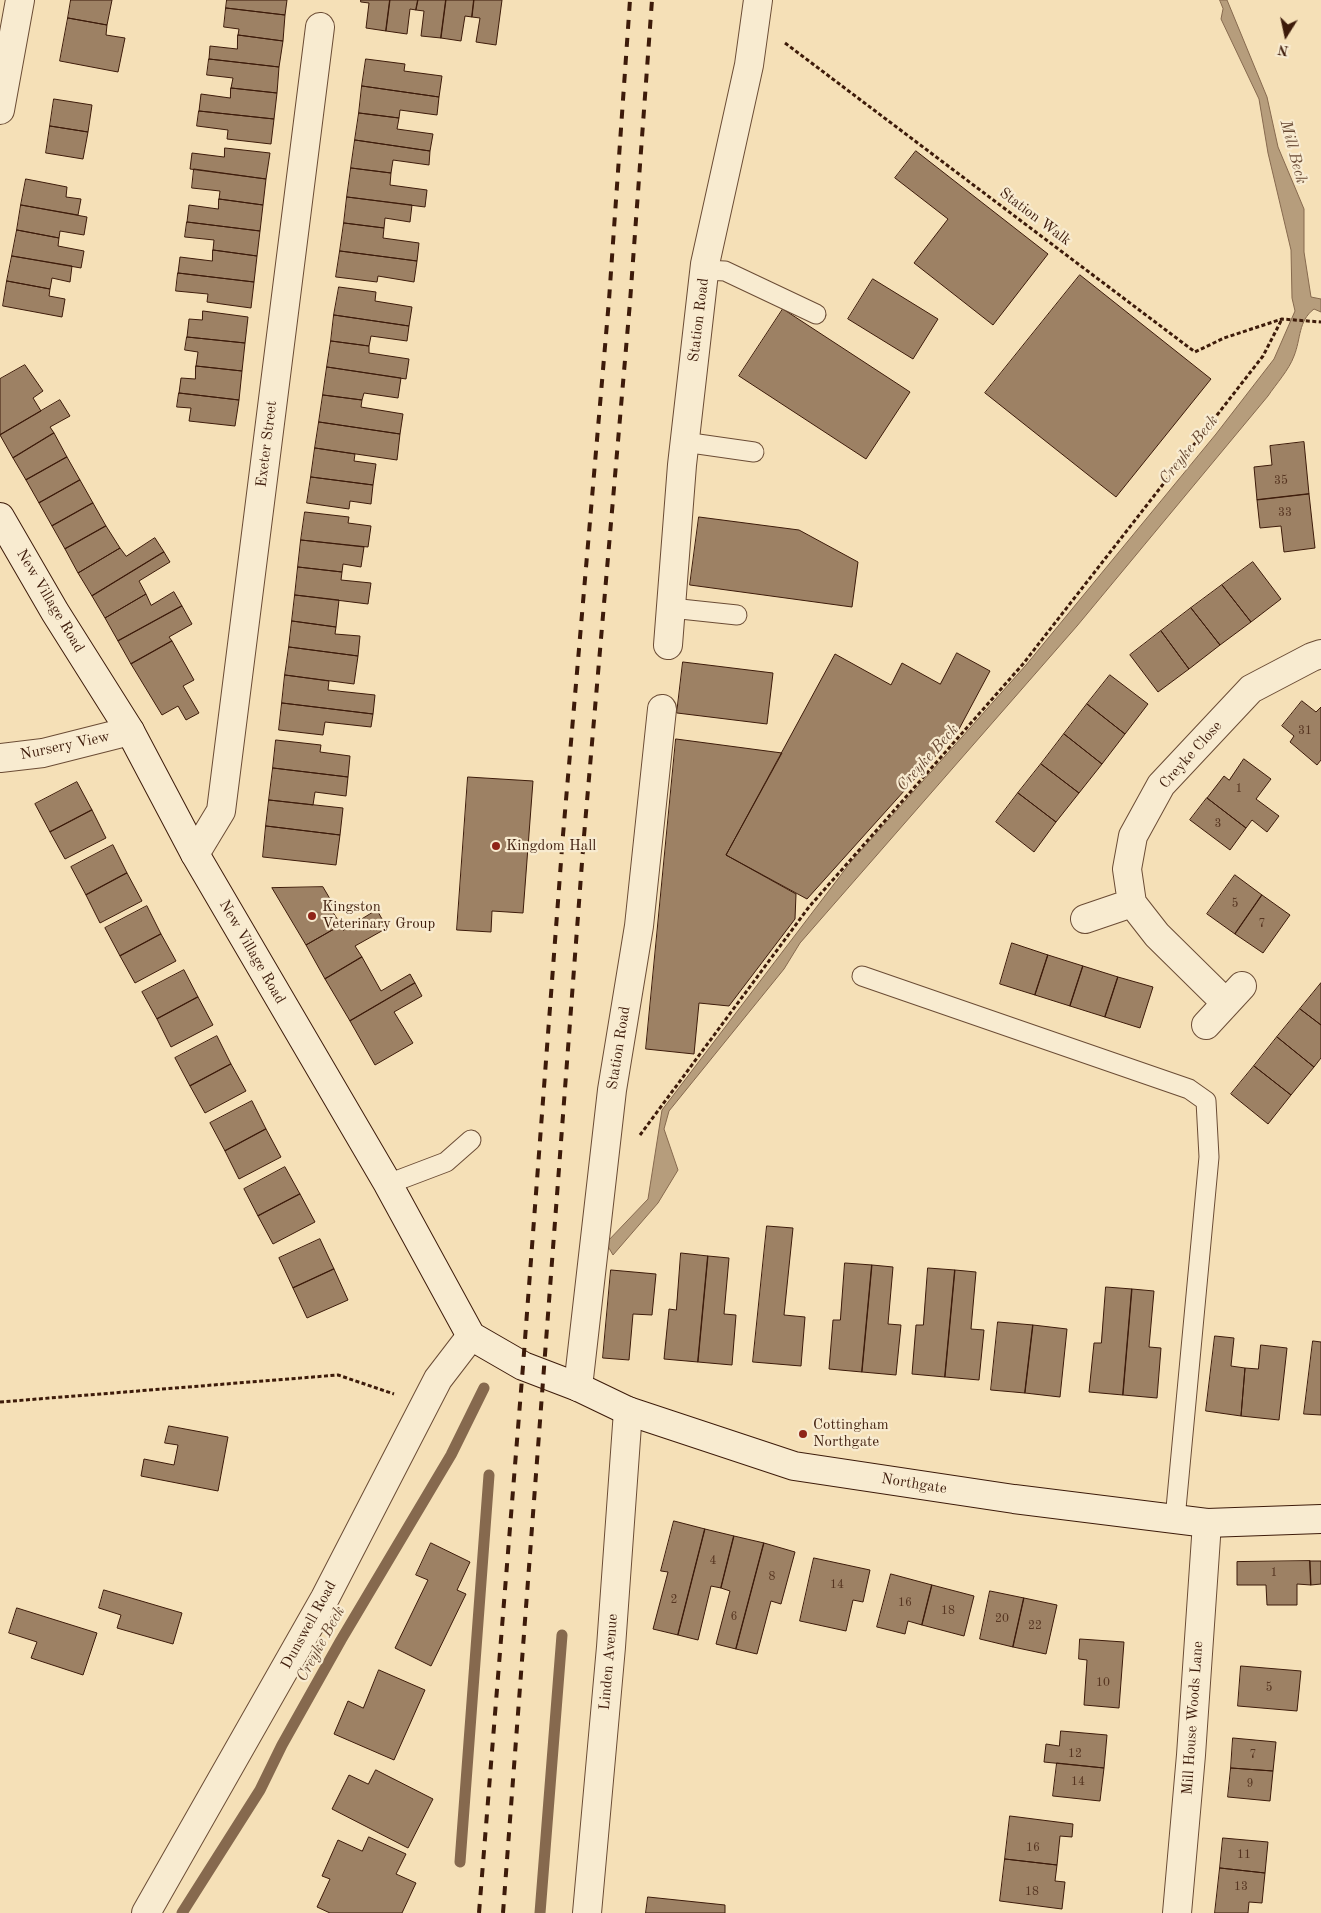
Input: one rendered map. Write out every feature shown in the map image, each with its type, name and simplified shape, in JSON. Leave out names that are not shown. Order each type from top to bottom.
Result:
[{"type":"street","points":[[0,110],[20,0]]},
{"type":"street","name":"Station Road","points":[[668,645],[684,442],[704,270],[749,65],[756,10]]},
{"type":"street","name":"Exeter Street","points":[[195,854],[221,810],[320,27]]},
{"type":"street","name":"New Village Road","points":[[0,518],[55,612],[130,731],[195,854],[388,1184],[471,1336]]},
{"type":"street","name":"Creyke Close","points":[[1132,903],[1128,869],[1133,836],[1161,785],[1251,689],[1321,654]]},
{"type":"street","name":"Station Road","points":[[578,1387],[612,1090],[639,926],[662,709]]},
{"type":"street","name":"Nursery View","points":[[0,758],[43,753],[130,731]]},
{"type":"street","points":[[1085,919],[1132,903],[1157,935],[1234,994],[1206,1025]]},
{"type":"street","name":"Northgate","points":[[471,1336],[523,1366],[578,1387],[628,1411],[794,1466],[1014,1499],[1175,1519],[1207,1522],[1321,1519]]},
{"type":"street","name":"Dunswell Road","points":[[146,1913],[325,1598],[438,1379],[471,1336]]},
{"type":"street","name":"Linden Avenue","points":[[587,1913],[611,1646],[628,1411]]},
{"type":"street","name":"Mill House Woods Lane","points":[[1177,1913],[1191,1756],[1207,1522]]},
{"type":"lane","points":[[704,270],[725,271],[816,314]]},
{"type":"lane","points":[[684,442],[754,452]]},
{"type":"lane","points":[[671,608],[737,616]]},
{"type":"lane","points":[[862,976],[1189,1089],[1206,1101],[1209,1158],[1175,1519]]},
{"type":"lane","points":[[388,1184],[446,1162],[471,1140]]},
{"type":"path","name":"Station Walk","points":[[756,10],[1194,352],[1224,338],[1282,319],[1321,322]]},
{"type":"path","points":[[635,1142],[808,907],[1029,656],[1263,356],[1282,319]]},
{"type":"path","points":[[0,1402],[338,1376],[425,1405]]},
{"type":"shaded area","points":[[1220,0],[1227,0],[1267,97],[1278,147],[1304,209],[1304,252],[1311,297],[1321,299],[1321,312],[1314,309],[1305,319],[1292,361],[1268,396],[1077,626],[800,943],[784,969],[669,1111],[664,1129],[678,1170],[658,1203],[613,1255],[606,1243],[648,1199],[662,1110],[850,863],[1026,665],[1216,434],[1274,359],[1295,311],[1292,298],[1291,250],[1268,153],[1259,99],[1221,19],[1223,9]]},
{"type":"building","points":[[71,0],[112,0],[107,25],[68,18]]},
{"type":"building","points":[[227,0],[287,0],[285,15],[226,8]]},
{"type":"building","points":[[361,0],[390,0],[386,31],[366,28],[369,3],[361,2]]},
{"type":"building","points":[[390,0],[418,0],[416,10],[410,9],[407,34],[386,31]]},
{"type":"building","points":[[418,0],[446,0],[441,38],[421,36],[424,11],[416,10]]},
{"type":"building","points":[[446,0],[474,0],[472,17],[465,16],[461,41],[441,38]]},
{"type":"building","points":[[474,0],[502,0],[496,45],[476,42],[480,18],[472,17]]},
{"type":"building","points":[[226,8],[285,15],[283,41],[238,35],[239,29],[224,27]]},
{"type":"building","points":[[68,18],[107,25],[106,35],[125,38],[118,72],[60,61]]},
{"type":"building","points":[[238,35],[283,41],[279,67],[209,59],[210,46],[237,49]]},
{"type":"building","points":[[209,59],[279,67],[277,93],[231,88],[233,78],[207,75]]},
{"type":"building","points":[[366,59],[405,64],[404,71],[442,76],[439,97],[362,86]]},
{"type":"building","points":[[362,86],[439,97],[437,115],[400,110],[399,118],[359,113]]},
{"type":"building","points":[[231,88],[277,93],[274,119],[199,111],[201,94],[230,98]]},
{"type":"building","points":[[54,99],[92,105],[88,132],[50,126]]},
{"type":"building","points":[[199,111],[274,119],[271,144],[227,139],[228,130],[197,126]]},
{"type":"building","points":[[359,113],[399,118],[397,129],[433,134],[430,151],[355,140]]},
{"type":"building","points":[[50,126],[88,132],[83,159],[46,153]]},
{"type":"building","points":[[355,140],[430,151],[429,165],[393,160],[391,173],[351,168]]},
{"type":"building","points":[[225,148],[270,153],[266,179],[190,169],[192,153],[224,157]]},
{"type":"building","points":[[916,151],[1048,254],[993,325],[914,263],[948,219],[895,178]]},
{"type":"building","points":[[351,168],[391,173],[390,185],[427,190],[425,207],[347,197]]},
{"type":"building","points":[[194,169],[266,179],[263,205],[219,199],[220,191],[192,188]]},
{"type":"building","points":[[26,179],[67,187],[66,197],[81,199],[78,215],[21,205]]},
{"type":"building","points":[[347,197],[412,205],[410,222],[385,218],[384,228],[344,223]]},
{"type":"building","points":[[219,199],[263,205],[260,231],[187,222],[189,205],[218,209]]},
{"type":"building","points":[[21,205],[87,217],[84,235],[60,231],[59,238],[17,230]]},
{"type":"building","points":[[187,222],[260,231],[257,256],[213,250],[214,240],[185,237]]},
{"type":"building","points":[[344,223],[384,228],[383,238],[419,243],[417,261],[340,251]]},
{"type":"building","points":[[17,230],[59,238],[58,246],[84,251],[81,268],[12,256]]},
{"type":"building","points":[[213,250],[257,256],[254,282],[178,273],[180,257],[212,261]]},
{"type":"building","points":[[340,251],[417,261],[414,282],[378,276],[377,282],[336,277]]},
{"type":"building","points":[[12,256],[72,266],[70,282],[52,278],[50,289],[7,281]]},
{"type":"building","points":[[178,273],[254,282],[251,308],[207,302],[208,294],[176,291]]},
{"type":"building","points":[[1080,275],[1211,379],[1116,497],[985,393]]},
{"type":"building","points":[[873,279],[938,319],[913,359],[848,319]]},
{"type":"building","points":[[7,281],[50,289],[49,296],[65,299],[62,317],[3,306]]},
{"type":"building","points":[[339,287],[376,292],[375,301],[412,307],[409,326],[334,315]]},
{"type":"building","points":[[783,309],[910,392],[866,459],[739,376]]},
{"type":"building","points":[[203,311],[248,317],[245,343],[187,337],[189,319],[202,320]]},
{"type":"building","points":[[334,315],[409,326],[407,341],[371,336],[369,346],[331,341]]},
{"type":"building","points":[[187,337],[245,343],[242,371],[196,366],[198,352],[185,350]]},
{"type":"building","points":[[331,341],[369,346],[369,353],[409,359],[406,379],[327,367]]},
{"type":"building","points":[[25,365],[43,391],[33,398],[41,411],[0,435],[0,379]]},
{"type":"building","points":[[196,366],[242,371],[239,400],[179,393],[181,378],[195,379]]},
{"type":"building","points":[[327,367],[401,378],[398,398],[364,393],[362,400],[323,395]]},
{"type":"building","points":[[179,393],[239,400],[235,426],[189,421],[191,408],[177,407]]},
{"type":"building","points":[[323,395],[362,400],[361,407],[403,414],[400,434],[319,422]]},
{"type":"building","points":[[60,400],[70,416],[50,427],[54,433],[13,458],[0,435]]},
{"type":"building","points":[[319,422],[400,434],[397,460],[315,448]]},
{"type":"building","points":[[54,433],[67,457],[26,480],[13,458]]},
{"type":"building","points":[[1304,442],[1309,494],[1257,500],[1254,467],[1272,465],[1270,446]]},
{"type":"building","points":[[315,448],[355,454],[354,461],[376,464],[373,485],[311,477]]},
{"type":"building","points":[[67,457],[80,480],[39,503],[26,480]]},
{"type":"building","points":[[311,477],[373,485],[371,504],[350,501],[349,509],[307,503]]},
{"type":"building","points":[[80,480],[93,503],[52,526],[39,503]]},
{"type":"building","points":[[1309,494],[1315,548],[1284,552],[1281,526],[1260,528],[1257,500]]},
{"type":"building","points":[[93,503],[106,526],[65,549],[52,526]]},
{"type":"building","points":[[305,512],[349,517],[348,523],[371,526],[368,547],[301,540]]},
{"type":"building","points":[[699,517],[799,530],[858,562],[852,607],[690,585]]},
{"type":"building","points":[[106,526],[120,548],[78,573],[65,549]]},
{"type":"building","points":[[155,538],[164,552],[92,596],[78,573],[120,548],[126,556]]},
{"type":"building","points":[[301,540],[364,547],[361,567],[343,564],[342,572],[298,567]]},
{"type":"building","points":[[164,552],[170,562],[139,581],[146,594],[105,618],[92,596]]},
{"type":"building","points":[[1253,562],[1281,599],[1251,622],[1222,585]]},
{"type":"building","points":[[298,567],[342,572],[341,580],[371,583],[368,604],[295,595]]},
{"type":"building","points":[[1222,585],[1251,622],[1220,645],[1191,608]]},
{"type":"building","points":[[174,592],[182,606],[118,641],[105,618],[146,594],[151,605]]},
{"type":"building","points":[[295,595],[339,600],[336,627],[292,621]]},
{"type":"building","points":[[182,606],[192,624],[169,637],[172,641],[131,664],[118,641]]},
{"type":"building","points":[[1191,608],[1220,645],[1189,669],[1161,631]]},
{"type":"building","points":[[292,621],[336,627],[335,634],[360,636],[358,656],[289,647]]},
{"type":"building","points":[[1161,631],[1189,669],[1158,692],[1130,655]]},
{"type":"building","points":[[172,641],[194,680],[183,686],[199,713],[186,720],[178,706],[162,715],[131,664]]},
{"type":"building","points":[[289,647],[358,656],[354,684],[285,675]]},
{"type":"building","points":[[957,653],[990,671],[958,731],[807,899],[726,855],[835,654],[891,685],[902,663],[940,684]]},
{"type":"building","points":[[683,662],[773,673],[767,724],[677,713]]},
{"type":"building","points":[[285,675],[329,681],[328,690],[375,695],[373,714],[282,703]]},
{"type":"building","points":[[1110,675],[1148,704],[1125,734],[1087,704]]},
{"type":"building","points":[[1302,701],[1316,712],[1321,707],[1321,760],[1317,765],[1290,742],[1294,736],[1282,726]]},
{"type":"building","points":[[282,703],[373,714],[371,727],[325,722],[323,735],[279,730]]},
{"type":"building","points":[[1087,704],[1125,734],[1102,764],[1064,734]]},
{"type":"building","points":[[1064,734],[1102,764],[1079,793],[1041,764]]},
{"type":"building","points":[[676,739],[782,753],[726,855],[796,894],[795,919],[729,1006],[699,1003],[694,1054],[646,1049]]},
{"type":"building","points":[[276,740],[321,745],[320,752],[350,756],[348,777],[273,768]]},
{"type":"building","points":[[1244,759],[1271,779],[1256,799],[1279,816],[1267,832],[1252,820],[1246,828],[1207,798],[1224,776],[1229,780]]},
{"type":"building","points":[[1041,764],[1079,793],[1056,822],[1018,793]]},
{"type":"building","points":[[273,768],[348,777],[346,796],[315,792],[313,805],[269,800]]},
{"type":"building","name":"Kingdom Hall","points":[[468,777],[533,781],[523,913],[492,911],[491,932],[457,930]]},
{"type":"building","points":[[77,782],[92,810],[50,832],[35,804]]},
{"type":"building","points":[[1018,793],[1056,822],[1034,852],[996,822]]},
{"type":"building","points":[[1207,798],[1246,828],[1230,850],[1190,820]]},
{"type":"building","points":[[269,800],[343,808],[340,835],[266,826]]},
{"type":"building","points":[[92,810],[106,838],[65,859],[50,832]]},
{"type":"building","points":[[266,826],[340,835],[336,865],[263,857]]},
{"type":"building","points":[[113,845],[127,873],[86,895],[71,867]]},
{"type":"building","points":[[127,873],[142,901],[100,923],[86,895]]},
{"type":"building","points":[[1235,875],[1262,895],[1235,934],[1207,914]]},
{"type":"building","name":"Kingston Veterinary Group","points":[[323,887],[333,904],[329,906],[341,925],[306,945],[272,888]]},
{"type":"building","points":[[1262,895],[1290,915],[1263,953],[1235,934]]},
{"type":"building","points":[[147,906],[161,934],[120,956],[105,928]]},
{"type":"building","points":[[377,910],[387,928],[355,946],[362,957],[325,979],[306,945],[341,925],[343,930]]},
{"type":"building","points":[[161,934],[176,961],[135,983],[120,956]]},
{"type":"building","points":[[1012,943],[1048,955],[1035,995],[1000,984]]},
{"type":"building","points":[[1048,955],[1083,966],[1070,1006],[1035,995]]},
{"type":"building","points":[[362,957],[381,991],[410,974],[415,983],[350,1021],[325,979]]},
{"type":"building","points":[[1083,966],[1118,977],[1105,1017],[1070,1006]]},
{"type":"building","points":[[184,970],[198,997],[157,1019],[142,992]]},
{"type":"building","points":[[1118,977],[1153,987],[1140,1028],[1105,1017]]},
{"type":"building","points":[[415,983],[422,996],[394,1012],[413,1043],[375,1065],[350,1021]]},
{"type":"building","points":[[1321,983],[1321,1025],[1300,1009]]},
{"type":"building","points":[[198,997],[213,1025],[171,1047],[157,1019]]},
{"type":"building","points":[[1300,1009],[1321,1025],[1321,1058],[1314,1067],[1277,1037]]},
{"type":"building","points":[[217,1036],[231,1064],[190,1086],[175,1058]]},
{"type":"building","points":[[1277,1037],[1314,1067],[1291,1095],[1254,1066]]},
{"type":"building","points":[[231,1064],[246,1091],[205,1113],[190,1086]]},
{"type":"building","points":[[1254,1066],[1291,1095],[1268,1124],[1231,1094]]},
{"type":"building","points":[[252,1101],[266,1129],[225,1151],[210,1123]]},
{"type":"building","points":[[266,1129],[281,1157],[239,1179],[225,1151]]},
{"type":"building","points":[[285,1167],[300,1194],[258,1216],[244,1189]]},
{"type":"building","points":[[300,1194],[315,1222],[273,1244],[258,1216]]},
{"type":"building","points":[[767,1226],[793,1228],[784,1315],[805,1317],[801,1366],[753,1362]]},
{"type":"building","points":[[320,1239],[334,1269],[293,1288],[279,1258]]},
{"type":"building","points":[[681,1253],[708,1256],[698,1362],[664,1359],[669,1309],[676,1310]]},
{"type":"building","points":[[708,1256],[729,1258],[724,1314],[736,1315],[732,1365],[698,1362]]},
{"type":"building","points":[[845,1263],[872,1265],[862,1372],[829,1369],[833,1320],[840,1320]]},
{"type":"building","points":[[872,1265],[893,1267],[888,1324],[901,1325],[896,1375],[862,1372]]},
{"type":"building","points":[[928,1268],[955,1270],[945,1377],[912,1374],[916,1325],[923,1325]]},
{"type":"building","points":[[334,1269],[348,1300],[307,1318],[293,1288]]},
{"type":"building","points":[[611,1270],[656,1274],[652,1315],[633,1314],[629,1360],[603,1358]]},
{"type":"building","points":[[955,1270],[976,1272],[971,1329],[984,1330],[979,1380],[945,1377]]},
{"type":"building","points":[[1106,1287],[1132,1289],[1123,1395],[1089,1392],[1094,1343],[1101,1343]]},
{"type":"building","points":[[1132,1289],[1154,1291],[1149,1347],[1161,1348],[1157,1398],[1123,1395]]},
{"type":"building","points":[[998,1322],[1033,1325],[1025,1393],[991,1390]]},
{"type":"building","points":[[1033,1325],[1067,1329],[1060,1397],[1025,1393]]},
{"type":"building","points":[[1215,1336],[1234,1338],[1231,1366],[1245,1368],[1241,1416],[1206,1411]]},
{"type":"building","points":[[1313,1341],[1321,1342],[1321,1415],[1304,1414]]},
{"type":"building","points":[[1261,1345],[1287,1348],[1279,1420],[1241,1416],[1245,1368],[1258,1369]]},
{"type":"building","points":[[169,1426],[228,1437],[218,1491],[141,1476],[144,1459],[174,1465],[178,1445],[165,1443]]},
{"type":"building","points":[[674,1521],[705,1529],[678,1635],[653,1629],[668,1572],[661,1571]]},
{"type":"building","points":[[705,1529],[734,1536],[721,1588],[711,1586],[698,1640],[678,1635]]},
{"type":"building","points":[[734,1536],[764,1543],[736,1649],[716,1644],[730,1591],[721,1588]]},
{"type":"building","points":[[431,1543],[470,1562],[457,1590],[466,1594],[431,1666],[395,1648],[428,1580],[416,1575]]},
{"type":"building","points":[[764,1543],[795,1552],[781,1604],[771,1601],[757,1654],[736,1649]]},
{"type":"building","points":[[814,1558],[870,1570],[863,1602],[853,1600],[846,1631],[800,1621]]},
{"type":"building","points":[[1310,1561],[1311,1585],[1297,1584],[1297,1605],[1267,1605],[1266,1585],[1237,1585],[1237,1562]]},
{"type":"building","points":[[1310,1561],[1321,1561],[1321,1584],[1311,1585]]},
{"type":"building","points":[[891,1574],[932,1585],[922,1625],[908,1621],[905,1634],[877,1627]]},
{"type":"building","points":[[932,1585],[974,1596],[964,1636],[922,1625]]},
{"type":"building","points":[[104,1590],[182,1613],[173,1644],[117,1628],[121,1615],[99,1608]]},
{"type":"building","points":[[990,1591],[1024,1598],[1013,1647],[980,1639]]},
{"type":"building","points":[[1024,1598],[1057,1605],[1046,1654],[1013,1647]]},
{"type":"building","points":[[17,1608],[97,1633],[83,1675],[31,1658],[37,1642],[9,1633]]},
{"type":"building","points":[[1080,1639],[1124,1642],[1119,1708],[1084,1705],[1087,1660],[1079,1659]]},
{"type":"building","points":[[1241,1666],[1301,1671],[1297,1711],[1238,1706]]},
{"type":"building","points":[[379,1670],[425,1690],[394,1760],[334,1734],[348,1701],[363,1708]]},
{"type":"building","points":[[1061,1731],[1107,1735],[1104,1768],[1044,1762],[1046,1744],[1059,1746]]},
{"type":"building","points":[[1233,1738],[1276,1742],[1273,1771],[1231,1768]]},
{"type":"building","points":[[1057,1763],[1104,1768],[1100,1801],[1053,1796]]},
{"type":"building","points":[[1231,1768],[1273,1771],[1270,1801],[1228,1797]]},
{"type":"building","points":[[376,1770],[433,1799],[408,1848],[332,1809],[349,1775],[368,1784]]},
{"type":"building","points":[[1010,1816],[1073,1824],[1072,1837],[1060,1836],[1057,1865],[1005,1859]]},
{"type":"building","points":[[369,1837],[406,1854],[396,1874],[416,1883],[402,1913],[330,1913],[317,1907],[330,1879],[322,1876],[338,1840],[362,1851]]},
{"type":"building","points":[[1223,1838],[1268,1842],[1265,1873],[1220,1868]]},
{"type":"building","points":[[1005,1859],[1057,1865],[1055,1881],[1065,1882],[1062,1909],[1000,1901]]},
{"type":"building","points":[[1220,1868],[1265,1873],[1262,1903],[1249,1902],[1248,1913],[1215,1913]]},
{"type":"building","points":[[648,1897],[725,1905],[725,1913],[646,1913]]},
{"type":"waterway","name":"Creyke Beck","points":[[182,1913],[260,1790],[282,1745],[341,1640],[451,1455],[484,1388]]},
{"type":"waterway","points":[[460,1862],[489,1475]]},
{"type":"waterway","points":[[540,1913],[562,1635]]},
{"type":"railway","points":[[479,1913],[563,835],[609,300],[630,0]]},
{"type":"railway","points":[[503,1913],[584,836],[630,302],[652,0]]},
{"type":"place","name":"Kingdom Hall","points":[[496,846]]},
{"type":"place","name":"Kingston Veterinary Group","points":[[312,916]]},
{"type":"place","name":"Cottingham Northgate","points":[[803,1434]]},
{"type":"water label","name":"Mill Beck","points":[[1293,152]]}]
